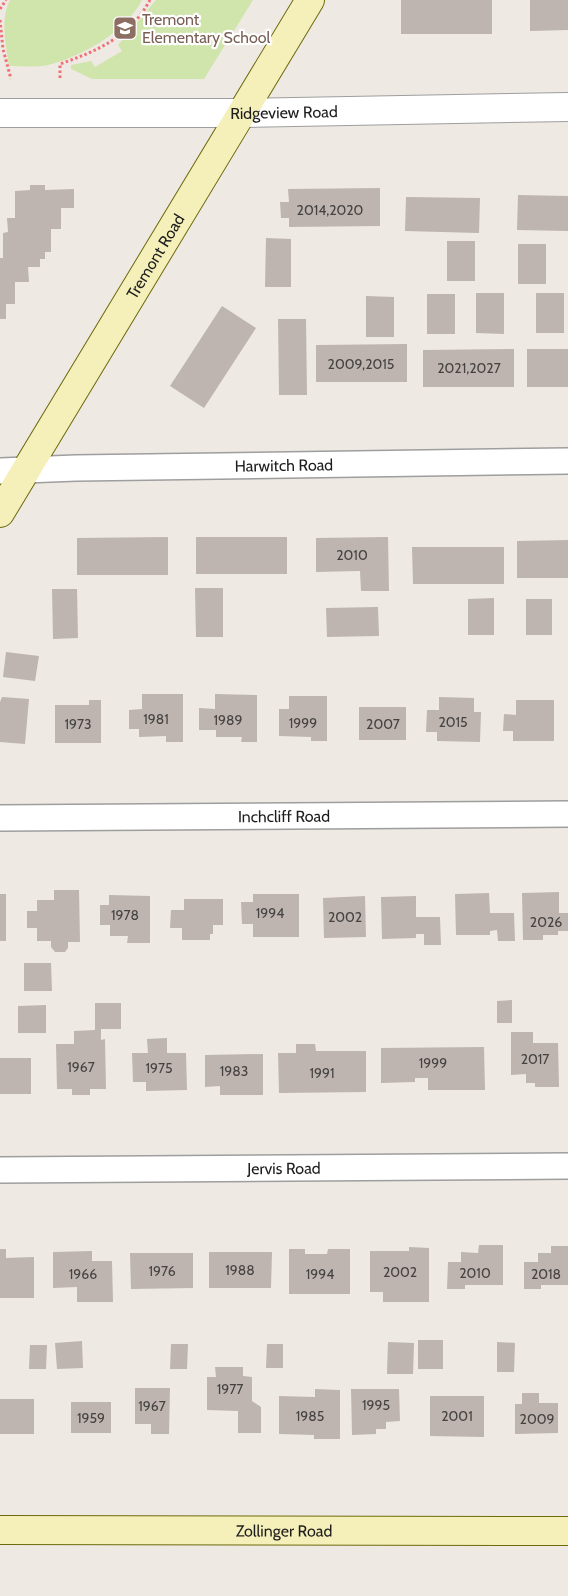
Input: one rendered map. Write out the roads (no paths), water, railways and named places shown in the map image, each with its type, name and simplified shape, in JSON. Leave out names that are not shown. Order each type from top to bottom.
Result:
[{"type":"main road","name":"Tremont Road","points":[[0,514],[13,470],[310,0]]},
{"type":"main road","name":"Zollinger Road","points":[[0,1530],[568,1531]]},
{"type":"street","name":"Ridgeview Road","points":[[0,113],[240,113],[568,107]]},
{"type":"street","name":"Harwitch Road","points":[[13,470],[568,461]]},
{"type":"street","name":"Inchcliff Road","points":[[0,818],[568,814]]},
{"type":"street","name":"Jervis Road","points":[[0,1170],[568,1166]]},
{"type":"place","name":"Tremont Elementary School","points":[[125,28]]}]
